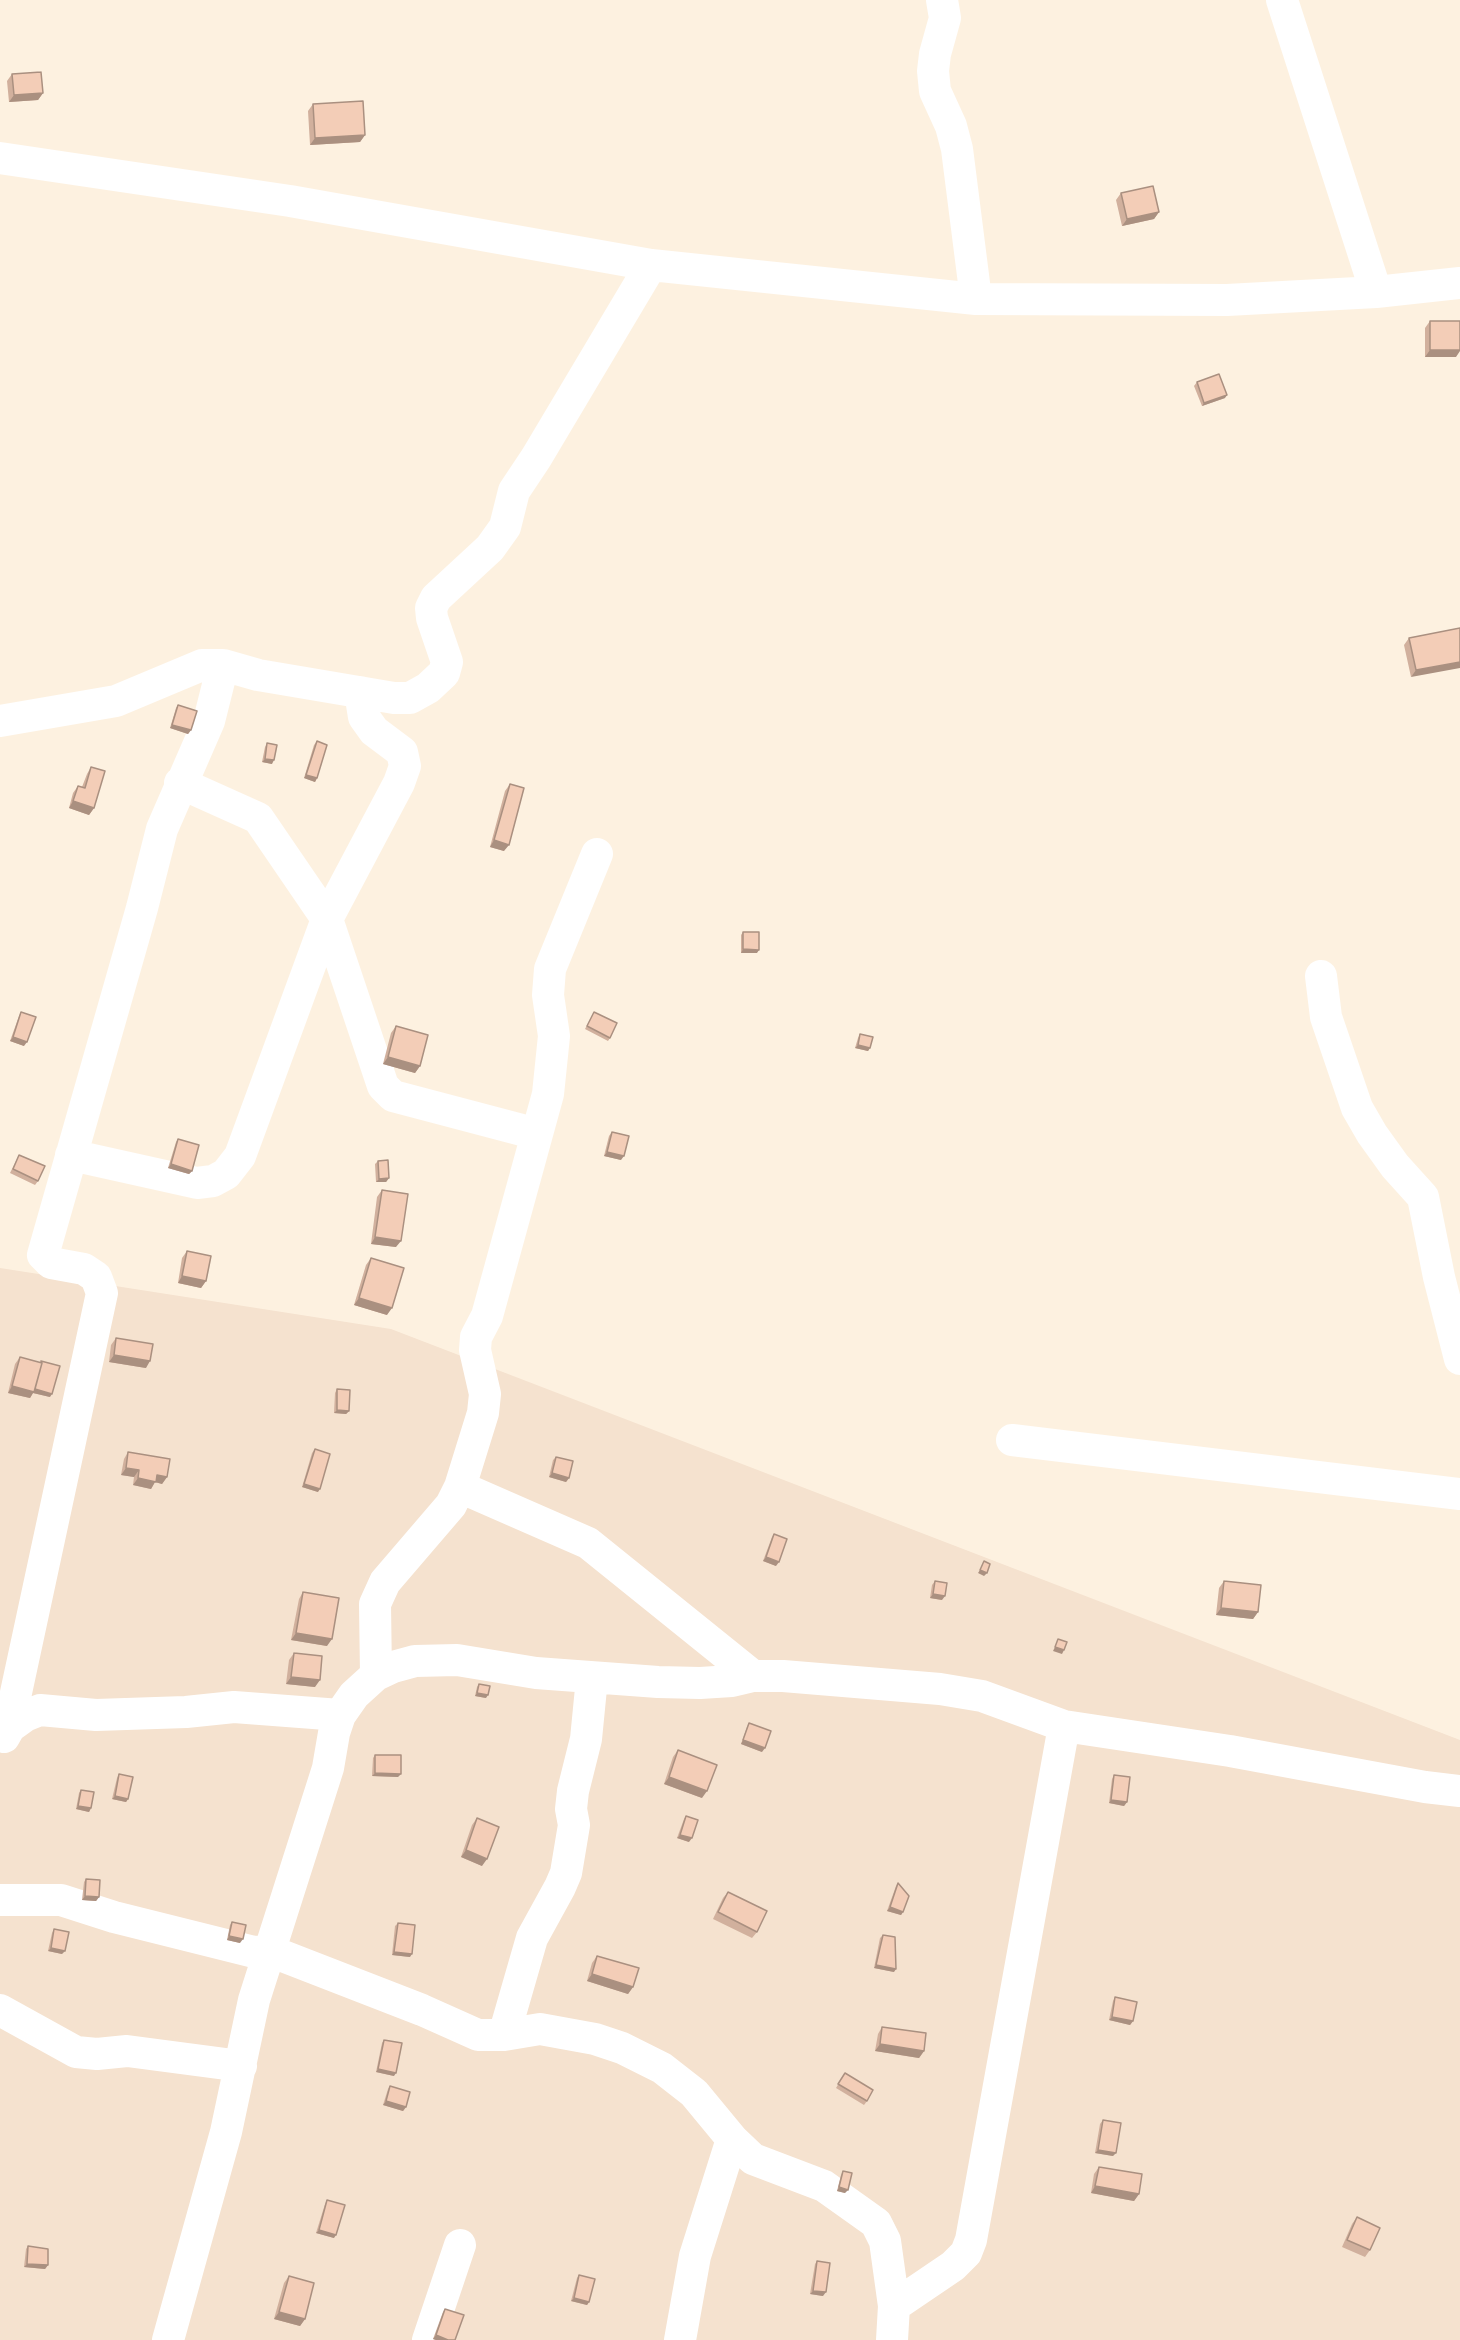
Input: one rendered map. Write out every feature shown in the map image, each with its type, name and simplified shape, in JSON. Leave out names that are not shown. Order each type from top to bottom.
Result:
[{"type":"street","points":[[942,0],[945,18],[934,54],[934,91],[951,126],[957,149],[976,299]]},
{"type":"street","points":[[1282,0],[1376,292]]},
{"type":"street","points":[[0,158],[290,201],[651,265],[976,299],[1227,300],[1376,292],[1460,283]]},
{"type":"street","points":[[0,721],[116,701],[183,671],[202,665],[223,664],[258,675],[394,698],[411,698],[429,688],[444,674],[447,662],[432,618],[431,608],[436,598],[489,548],[505,527],[514,491],[651,265]]},
{"type":"street","points":[[3,1737],[102,1293],[96,1277],[84,1269],[51,1263],[43,1255],[142,908],[162,829],[180,783],[209,721],[223,664]]},
{"type":"street","points":[[71,1155],[197,1183],[213,1181],[226,1174],[240,1156],[327,919],[399,783],[405,766],[402,752],[374,731],[364,717],[360,692]]},
{"type":"street","points":[[180,783],[258,818],[327,919],[383,1086],[393,1096],[537,1134]]},
{"type":"street","points":[[376,1675],[375,1604],[385,1582],[451,1505],[460,1487],[483,1413],[485,1394],[475,1350],[476,1337],[487,1316],[548,1094],[554,1036],[548,995],[550,969],[597,854]]},
{"type":"street","points":[[1321,976],[1326,1017],[1357,1108],[1395,1166],[1423,1197],[1439,1277],[1460,1359]]},
{"type":"street","points":[[1012,1440],[1460,1494]]},
{"type":"street","points":[[460,1487],[588,1543],[753,1676]]},
{"type":"street","points":[[168,2340],[217,2167],[254,2000],[328,1768],[334,1733],[340,1715],[354,1695],[376,1675],[393,1667],[415,1661],[457,1660],[536,1673],[592,1678],[700,1683],[732,1681],[753,1676],[783,1676],[940,1689],[982,1696],[1064,1726],[1230,1751],[1460,1791]]},
{"type":"street","points":[[504,2035],[532,1938],[566,1873],[574,1825],[573,1791],[586,1739],[592,1678]]},
{"type":"street","points":[[3,1737],[25,1716],[40,1710],[96,1715],[186,1712],[234,1707],[340,1715]]},
{"type":"street","points":[[894,2306],[953,2266],[966,2253],[971,2240],[1064,1726]]},
{"type":"street","points":[[0,1900],[61,1900],[114,1917],[254,1952],[270,1952],[422,2010],[478,2035],[504,2035],[540,2029],[595,2039],[622,2048],[662,2068],[694,2093],[732,2139],[753,2159],[824,2186],[876,2223],[885,2241],[894,2306],[892,2340]]},
{"type":"street","points":[[0,2010],[76,2052],[97,2054],[127,2051],[240,2066]]},
{"type":"street","points":[[680,2340],[695,2256],[732,2139]]},
{"type":"street","points":[[428,2340],[460,2245]]},
{"type":"shaded area","points":[[0,1268],[391,1329],[1460,1740],[1460,2340],[0,2340]]},
{"type":"building","points":[[41,72],[43,93],[14,95],[12,74]]},
{"type":"building","points":[[363,101],[365,135],[315,138],[313,104]]},
{"type":"building","points":[[1153,186],[1159,212],[1127,219],[1121,193]]},
{"type":"building","points":[[1430,321],[1460,321],[1460,350],[1430,350]]},
{"type":"building","points":[[1219,374],[1227,395],[1204,403],[1197,382]]},
{"type":"building","points":[[1460,628],[1460,662],[1416,670],[1409,638]]},
{"type":"building","points":[[178,705],[197,711],[191,730],[172,725]]},
{"type":"building","points":[[317,741],[327,745],[317,778],[306,775]]},
{"type":"building","points":[[267,743],[277,745],[274,760],[265,759]]},
{"type":"building","points":[[91,767],[105,771],[94,808],[73,801],[78,786],[85,788]]},
{"type":"building","points":[[510,784],[524,788],[509,845],[494,840]]},
{"type":"building","points":[[743,932],[759,932],[759,950],[743,949]]},
{"type":"building","points":[[21,1012],[36,1017],[27,1042],[13,1037]]},
{"type":"building","points":[[594,1012],[617,1023],[610,1038],[587,1026]]},
{"type":"building","points":[[396,1026],[428,1035],[420,1066],[388,1057]]},
{"type":"building","points":[[860,1034],[873,1037],[870,1048],[858,1045]]},
{"type":"building","points":[[612,1132],[629,1136],[624,1156],[607,1152]]},
{"type":"building","points":[[178,1139],[199,1145],[192,1171],[171,1164]]},
{"type":"building","points":[[19,1155],[45,1166],[38,1181],[13,1169]]},
{"type":"building","points":[[388,1160],[389,1178],[379,1179],[378,1161]]},
{"type":"building","points":[[382,1190],[408,1194],[401,1241],[375,1237]]},
{"type":"building","points":[[187,1251],[211,1256],[206,1281],[182,1276]]},
{"type":"building","points":[[371,1258],[404,1268],[392,1308],[359,1298]]},
{"type":"building","points":[[116,1338],[153,1344],[150,1361],[114,1355]]},
{"type":"building","points":[[20,1357],[42,1363],[34,1392],[12,1386]]},
{"type":"building","points":[[41,1361],[60,1366],[52,1394],[35,1389]]},
{"type":"building","points":[[337,1389],[350,1390],[349,1411],[337,1410]]},
{"type":"building","points":[[315,1449],[330,1454],[320,1489],[304,1484]]},
{"type":"building","points":[[128,1452],[170,1459],[167,1477],[157,1475],[156,1482],[138,1478],[139,1470],[126,1468]]},
{"type":"building","points":[[556,1457],[573,1461],[569,1478],[552,1473]]},
{"type":"building","points":[[774,1534],[787,1539],[779,1562],[766,1557]]},
{"type":"building","points":[[984,1561],[990,1564],[987,1573],[980,1570]]},
{"type":"building","points":[[935,1581],[947,1583],[945,1596],[933,1594]]},
{"type":"building","points":[[1224,1581],[1261,1585],[1258,1612],[1221,1608]]},
{"type":"building","points":[[303,1592],[339,1598],[332,1639],[296,1633]]},
{"type":"building","points":[[1058,1639],[1067,1642],[1064,1650],[1055,1647]]},
{"type":"building","points":[[294,1653],[322,1656],[320,1680],[291,1677]]},
{"type":"building","points":[[479,1684],[490,1686],[488,1695],[477,1693]]},
{"type":"building","points":[[749,1723],[771,1731],[765,1748],[743,1740]]},
{"type":"building","points":[[678,1750],[717,1765],[707,1791],[669,1777]]},
{"type":"building","points":[[375,1755],[401,1755],[401,1774],[375,1773]]},
{"type":"building","points":[[119,1774],[133,1777],[128,1799],[115,1796]]},
{"type":"building","points":[[1114,1775],[1130,1777],[1127,1802],[1111,1800]]},
{"type":"building","points":[[81,1790],[94,1792],[91,1808],[78,1806]]},
{"type":"building","points":[[686,1816],[698,1820],[692,1838],[680,1835]]},
{"type":"building","points":[[477,1818],[499,1827],[487,1859],[466,1850]]},
{"type":"building","points":[[86,1879],[100,1880],[99,1897],[85,1896]]},
{"type":"building","points":[[898,1883],[909,1896],[903,1912],[890,1907]]},
{"type":"building","points":[[728,1892],[767,1911],[757,1932],[718,1912]]},
{"type":"building","points":[[232,1922],[246,1925],[243,1939],[229,1936]]},
{"type":"building","points":[[398,1923],[415,1925],[412,1954],[394,1952]]},
{"type":"building","points":[[54,1929],[69,1932],[65,1951],[51,1948]]},
{"type":"building","points":[[883,1935],[895,1937],[896,1969],[876,1965]]},
{"type":"building","points":[[597,1956],[639,1968],[633,1987],[592,1974]]},
{"type":"building","points":[[1115,1997],[1137,2002],[1133,2021],[1112,2017]]},
{"type":"building","points":[[882,2027],[926,2033],[924,2051],[880,2044]]},
{"type":"building","points":[[384,2040],[402,2043],[396,2073],[378,2069]]},
{"type":"building","points":[[845,2073],[873,2090],[867,2101],[838,2084]]},
{"type":"building","points":[[390,2086],[410,2092],[406,2107],[386,2101]]},
{"type":"building","points":[[1103,2120],[1121,2123],[1116,2153],[1098,2150]]},
{"type":"building","points":[[1099,2167],[1142,2174],[1139,2194],[1095,2186]]},
{"type":"building","points":[[843,2171],[852,2173],[848,2190],[839,2187]]},
{"type":"building","points":[[327,2200],[345,2205],[336,2235],[319,2230]]},
{"type":"building","points":[[1357,2217],[1380,2228],[1370,2250],[1347,2240]]},
{"type":"building","points":[[28,2246],[48,2249],[48,2265],[27,2264]]},
{"type":"building","points":[[817,2261],[830,2263],[826,2292],[813,2291]]},
{"type":"building","points":[[579,2275],[595,2279],[589,2302],[574,2298]]},
{"type":"building","points":[[289,2276],[314,2283],[305,2319],[279,2312]]},
{"type":"building","points":[[445,2309],[464,2315],[455,2340],[436,2335]]}]
